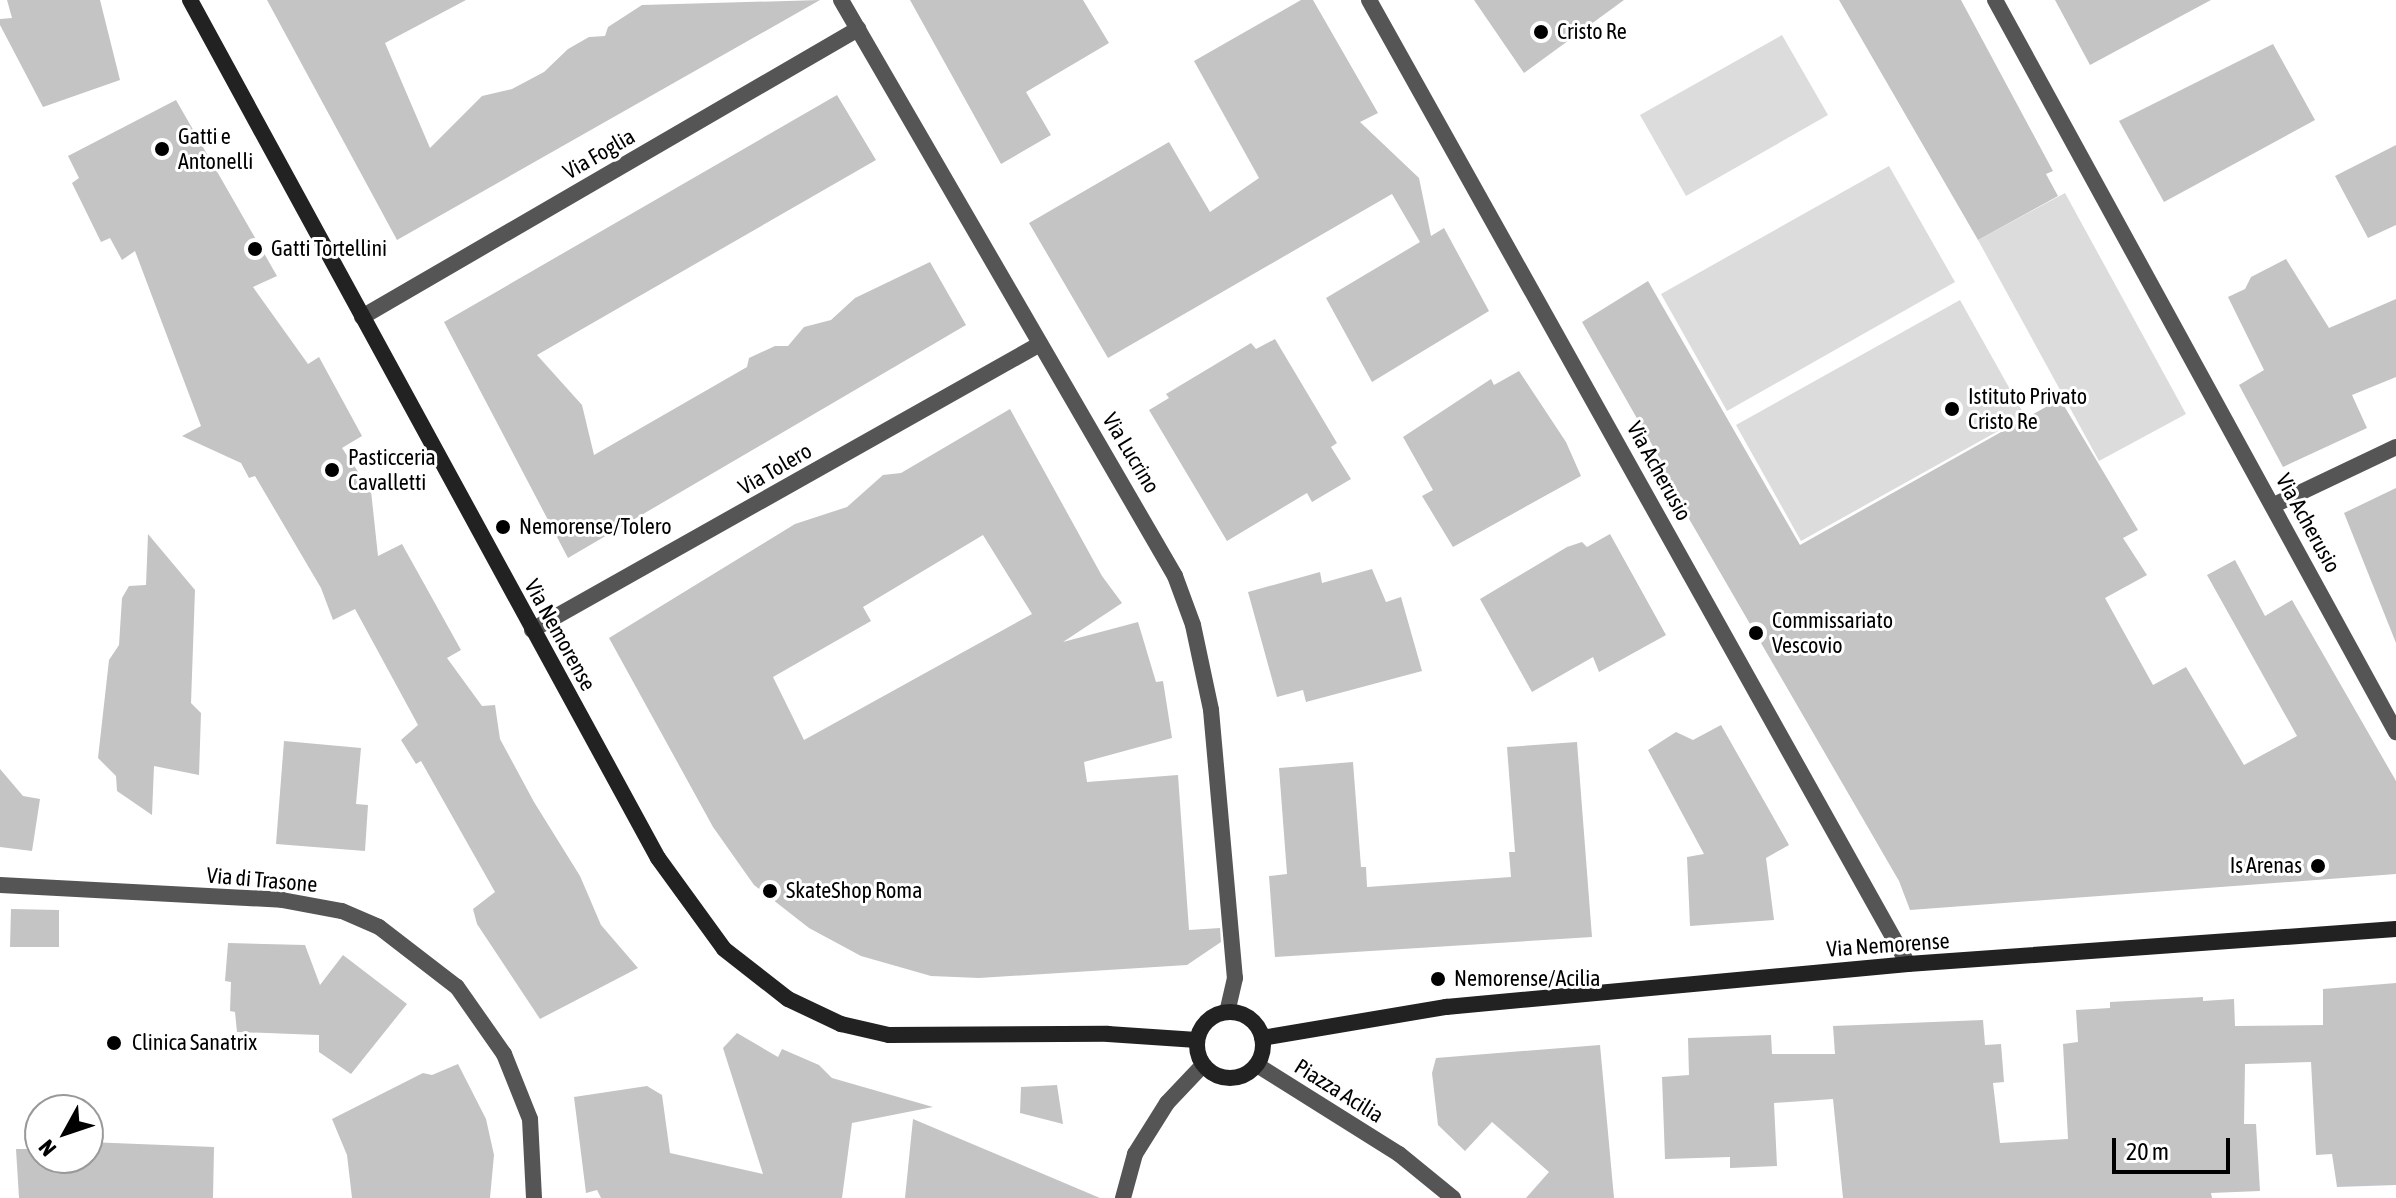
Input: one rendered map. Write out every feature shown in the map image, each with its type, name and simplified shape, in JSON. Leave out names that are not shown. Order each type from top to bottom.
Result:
[{"type":"street","name":"Via Nemorense","points":[[190,0],[673,883],[724,949],[767,986],[841,1024],[889,1035],[1078,1034],[1197,1040]]},
{"type":"street","name":"Via Lucrino","points":[[841,0],[1153,532],[1193,625],[1211,710],[1235,978],[1227,1012]]},
{"type":"street","name":"Via Acherusio","points":[[1369,0],[1908,964]]},
{"type":"street","name":"Via Acherusio","points":[[1995,0],[2396,732]]},
{"type":"street","name":"Via Foglia","points":[[362,317],[858,29]]},
{"type":"street","name":"Via Tolero","points":[[532,630],[1040,344]]},
{"type":"street","points":[[2274,505],[2396,447]]},
{"type":"street","name":"Via di Trasone","points":[[0,885],[282,900],[342,911],[379,927],[457,987],[504,1054],[530,1119],[534,1198]]},
{"type":"street","name":"Via Nemorense","points":[[1385,1013],[1908,964],[2396,929]]},
{"type":"street","points":[[1227,1012],[1253,1021],[1262,1038],[1257,1065],[1230,1078],[1203,1065],[1197,1040],[1208,1020],[1227,1012]]},
{"type":"street","name":"Piazza Acilia","points":[[1262,1038],[1385,1013]]},
{"type":"street","points":[[1123,1198],[1135,1154],[1167,1103],[1203,1065]]},
{"type":"street","name":"Piazza Acilia","points":[[1257,1065],[1399,1154],[1453,1198]]},
{"type":"shaded area","points":[[1782,35],[1828,115],[1686,196],[1640,115]]},
{"type":"shaded area","points":[[1889,166],[1955,282],[1727,411],[1661,294]]},
{"type":"shaded area","points":[[2065,193],[2186,414],[2099,461],[1978,240]]},
{"type":"shaded area","points":[[1960,300],[2025,416],[1801,541],[1736,425]]},
{"type":"building","points":[[7,0],[100,0],[120,80],[43,107],[0,25],[0,19],[12,18]]},
{"type":"building","points":[[267,0],[466,0],[385,43],[430,148],[482,96],[512,89],[544,72],[568,49],[589,37],[605,36],[608,27],[642,5],[820,0],[397,240]]},
{"type":"building","points":[[910,0],[1083,0],[1109,43],[1026,92],[1051,135],[1001,164]]},
{"type":"building","points":[[1301,0],[1313,0],[1378,113],[1360,122],[1419,178],[1431,236],[1444,228],[1489,311],[1372,382],[1326,298],[1420,242],[1392,194],[1108,358],[1029,223],[1169,142],[1210,212],[1259,178],[1194,61]]},
{"type":"building","name":"Cristo Re","points":[[1474,0],[1624,0],[1524,73]]},
{"type":"building","points":[[1839,0],[1961,0],[2053,171],[2046,174],[2058,196],[1978,240]]},
{"type":"building","points":[[2055,0],[2211,0],[2090,65]]},
{"type":"building","points":[[2273,44],[2315,120],[2164,202],[2119,121]]},
{"type":"building","points":[[837,95],[876,160],[537,355],[582,405],[594,455],[747,367],[749,358],[775,346],[788,346],[804,327],[831,320],[855,298],[930,262],[966,325],[568,558],[444,322]]},
{"type":"building","points":[[176,100],[277,276],[253,287],[308,364],[319,357],[362,436],[342,448],[371,491],[378,556],[402,544],[461,650],[447,658],[482,706],[495,705],[500,739],[534,802],[580,876],[601,925],[638,968],[540,1019],[477,924],[473,909],[495,892],[421,761],[416,764],[401,740],[418,725],[355,609],[333,620],[321,588],[255,476],[249,478],[241,463],[182,436],[201,426],[135,251],[122,260],[110,238],[101,242],[72,183],[79,178],[68,156]]},
{"type":"building","points":[[2396,145],[2396,225],[2368,238],[2335,176]]},
{"type":"building","points":[[2286,259],[2329,328],[2396,299],[2396,377],[2352,395],[2367,428],[2283,467],[2239,385],[2264,370],[2228,297],[2245,289],[2251,277]]},
{"type":"building","points":[[1648,281],[1800,545],[2060,399],[2138,530],[2123,538],[2147,575],[2105,598],[2153,685],[2186,667],[2244,765],[2297,736],[2207,575],[2235,560],[2265,616],[2292,600],[2396,781],[2396,874],[1910,910],[1899,881],[1659,467],[1663,464],[1582,322]]},
{"type":"building","points":[[1275,339],[1337,443],[1331,447],[1351,479],[1312,502],[1307,493],[1227,541],[1149,410],[1169,398],[1166,394],[1251,343],[1256,349]]},
{"type":"building","points":[[1519,371],[1566,442],[1581,476],[1453,547],[1422,496],[1433,490],[1403,437],[1491,379],[1494,385]]},
{"type":"building","points":[[1010,409],[1102,576],[1122,603],[1063,642],[1138,622],[1156,682],[1163,681],[1172,738],[1084,762],[1087,782],[1178,775],[1189,930],[1220,928],[1221,942],[1187,965],[979,978],[931,976],[861,956],[809,928],[754,885],[713,827],[609,638],[795,524],[847,507],[883,475],[901,473]],"holes":[[[983,535],[1032,614],[804,740],[773,677],[871,621],[863,607]]]},
{"type":"building","points":[[2396,488],[2396,643],[2344,513]]},
{"type":"building","points":[[148,534],[195,590],[191,703],[201,713],[199,775],[154,766],[152,815],[117,791],[116,776],[98,758],[109,660],[119,645],[122,598],[129,586],[146,585]]},
{"type":"building","points":[[1610,534],[1666,635],[1599,672],[1593,657],[1532,692],[1480,599],[1567,547],[1582,542],[1587,547]]},
{"type":"building","points":[[1372,569],[1386,602],[1401,597],[1422,671],[1306,702],[1303,690],[1277,697],[1248,592],[1320,572],[1322,583]]},
{"type":"building","points":[[1721,725],[1789,845],[1766,858],[1774,920],[1690,926],[1687,857],[1704,854],[1648,750],[1676,732],[1693,740]]},
{"type":"building","points":[[284,741],[361,748],[356,804],[368,805],[365,851],[276,844]]},
{"type":"building","points":[[1577,742],[1592,937],[1275,957],[1269,876],[1287,874],[1279,768],[1353,762],[1361,867],[1366,867],[1367,887],[1511,877],[1509,852],[1515,852],[1507,747]]},
{"type":"building","points":[[0,769],[23,796],[40,799],[32,851],[0,847]]},
{"type":"building","points":[[11,909],[59,910],[59,947],[10,947]]},
{"type":"building","points":[[228,943],[305,945],[320,985],[343,955],[407,1004],[351,1074],[319,1052],[319,1035],[237,1032],[235,1012],[230,1011],[231,982],[225,981]]},
{"type":"building","points":[[2396,983],[2396,1185],[2337,1187],[2332,1154],[2316,1155],[2311,1062],[2245,1064],[2244,1124],[2256,1124],[2260,1191],[2211,1193],[2212,1198],[1843,1198],[1833,1099],[1774,1103],[1777,1166],[1730,1168],[1730,1157],[1665,1159],[1662,1077],[1689,1075],[1688,1038],[1771,1035],[1772,1054],[1835,1054],[1833,1026],[1983,1020],[1985,1045],[2001,1044],[2004,1082],[1993,1083],[2000,1143],[2068,1139],[2063,1044],[2078,1042],[2076,1010],[2110,1008],[2110,1002],[2203,997],[2203,1001],[2234,999],[2235,1026],[2323,1025],[2323,989]]},
{"type":"building","points":[[737,1033],[778,1057],[782,1049],[819,1065],[832,1078],[933,1107],[852,1123],[842,1198],[601,1198],[597,1190],[586,1193],[574,1097],[647,1086],[662,1095],[670,1153],[763,1174],[723,1048]]},
{"type":"building","points":[[1600,1045],[1614,1198],[1526,1198],[1549,1172],[1492,1122],[1465,1151],[1438,1125],[1432,1073],[1436,1058]]},
{"type":"building","points":[[458,1064],[486,1119],[494,1155],[490,1198],[352,1198],[347,1155],[332,1119],[423,1073],[432,1075]]},
{"type":"building","points":[[1057,1085],[1063,1124],[1020,1113],[1021,1087]]},
{"type":"building","points":[[913,1119],[1100,1198],[905,1198]]},
{"type":"building","points":[[104,1143],[214,1147],[213,1198],[19,1198],[16,1149],[24,1149],[24,1174],[104,1174]]},
{"type":"place","name":"Cristo Re","points":[[1541,32]]},
{"type":"place","name":"Gatti e Antonelli","points":[[162,149]]},
{"type":"place","name":"Gatti Tortellini","points":[[255,249]]},
{"type":"place","name":"Istituto Privato Cristo Re","points":[[1952,409]]},
{"type":"place","name":"Pasticceria Cavalletti","points":[[332,470]]},
{"type":"place","name":"Nemorense/Tolero","points":[[503,527]]},
{"type":"place","name":"Commissariato Vescovio","points":[[1756,633]]},
{"type":"place","name":"Is Arenas","points":[[2318,866]]},
{"type":"place","name":"SkateShop Roma","points":[[770,891]]},
{"type":"place","name":"Nemorense/Acilia","points":[[1438,979]]},
{"type":"place","name":"Clinica Sanatrix","points":[[114,1043]]}]
